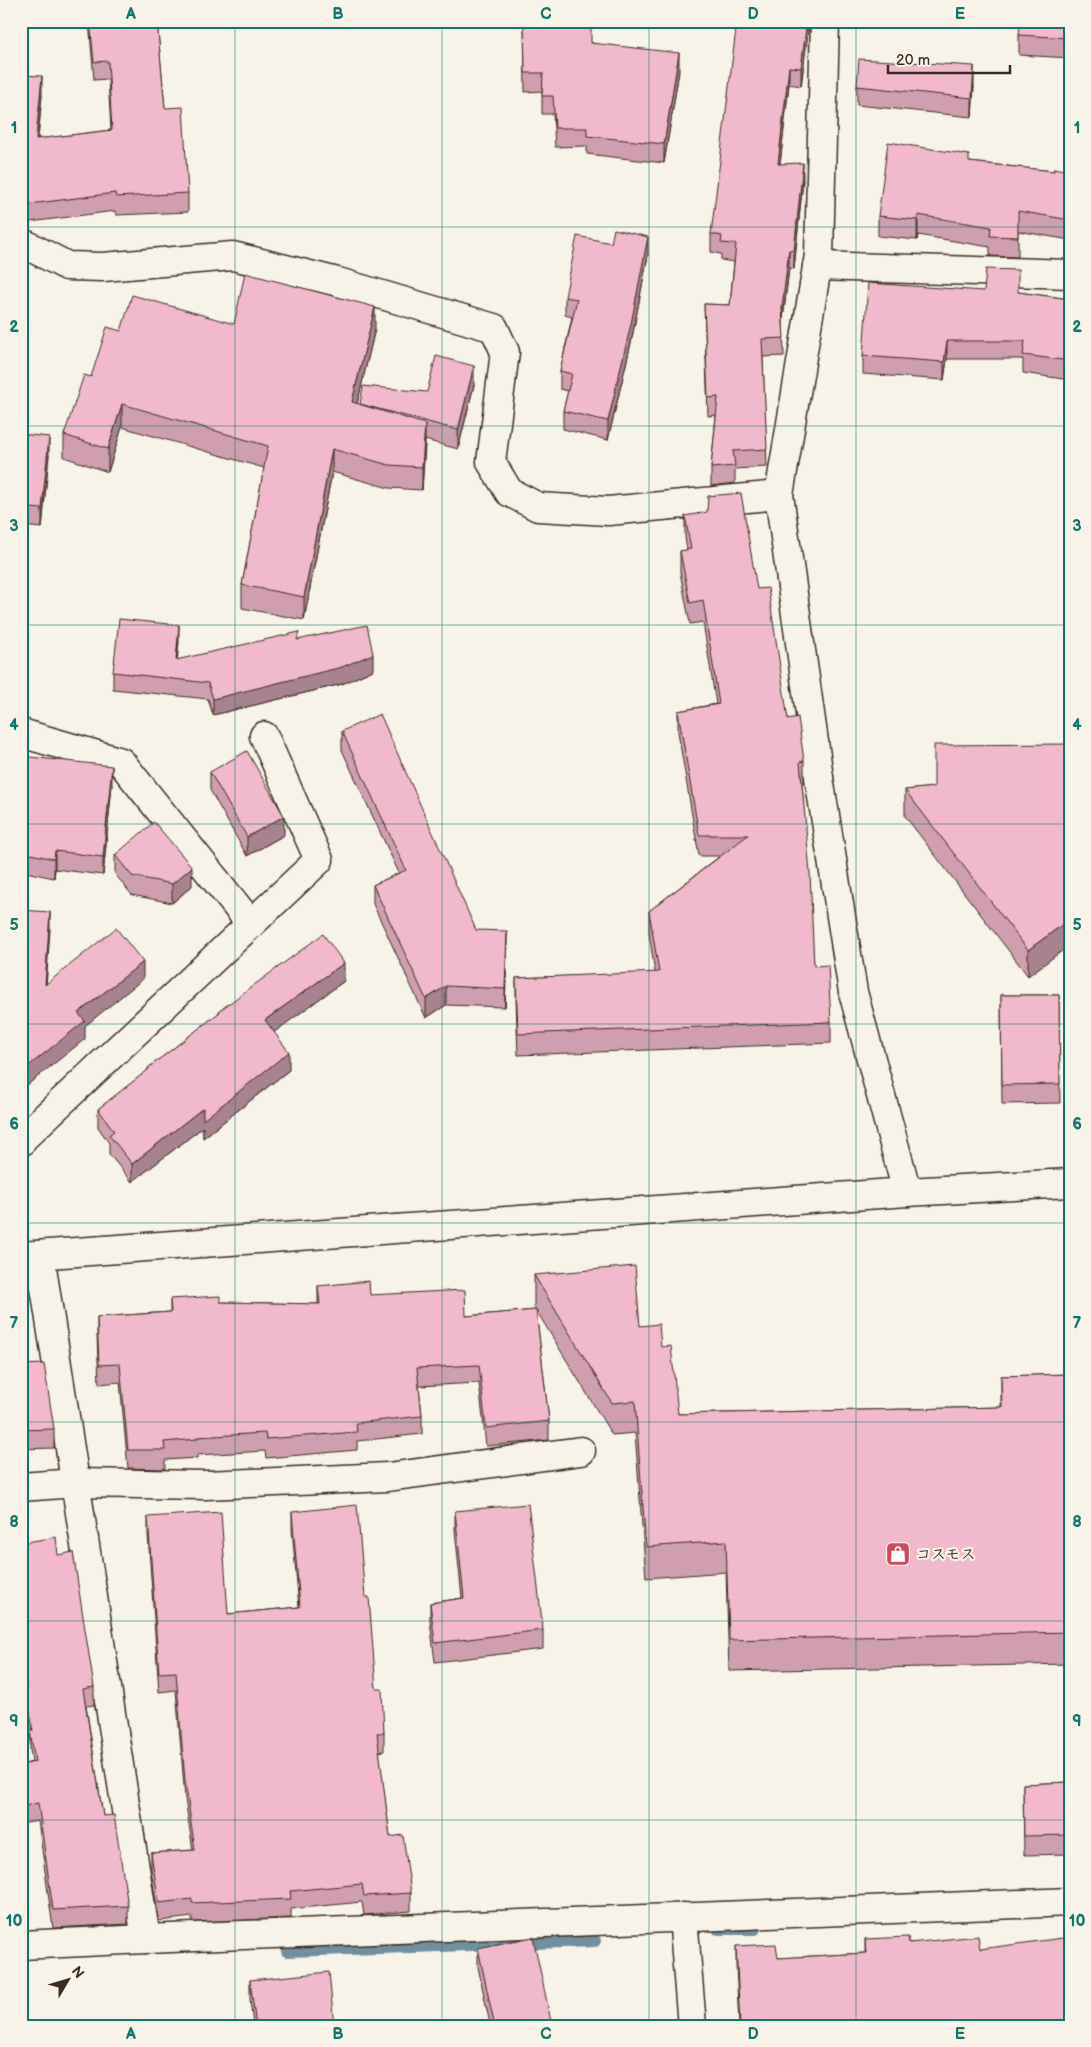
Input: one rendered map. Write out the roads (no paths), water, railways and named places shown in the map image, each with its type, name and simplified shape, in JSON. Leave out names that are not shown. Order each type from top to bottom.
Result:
[{"type":"street","points":[[825,21],[819,255],[779,495],[820,784],[853,992],[907,1192]]},
{"type":"street","points":[[21,242],[67,266],[103,267],[233,256],[338,282],[494,328],[505,352],[490,462],[509,492],[538,507],[608,511],[779,495]]},
{"type":"street","points":[[817,266],[1070,274]]},
{"type":"street","points":[[21,733],[121,762],[251,924]]},
{"type":"street","points":[[21,1142],[319,860],[264,736]]},
{"type":"street","points":[[146,1939],[75,1483],[30,1255],[907,1192],[1070,1183]]},
{"type":"street","points":[[21,1487],[75,1483],[206,1485],[388,1477],[581,1451]]},
{"type":"street","points":[[21,1946],[146,1939],[1070,1902]]},
{"type":"street","points":[[683,1917],[692,2026]]},
{"type":"waterway","points":[[718,1929],[755,1929]]},
{"type":"waterway","points":[[287,1951],[595,1941]]},
{"type":"place","name":"コスモス","points":[[898,1554]]}]
